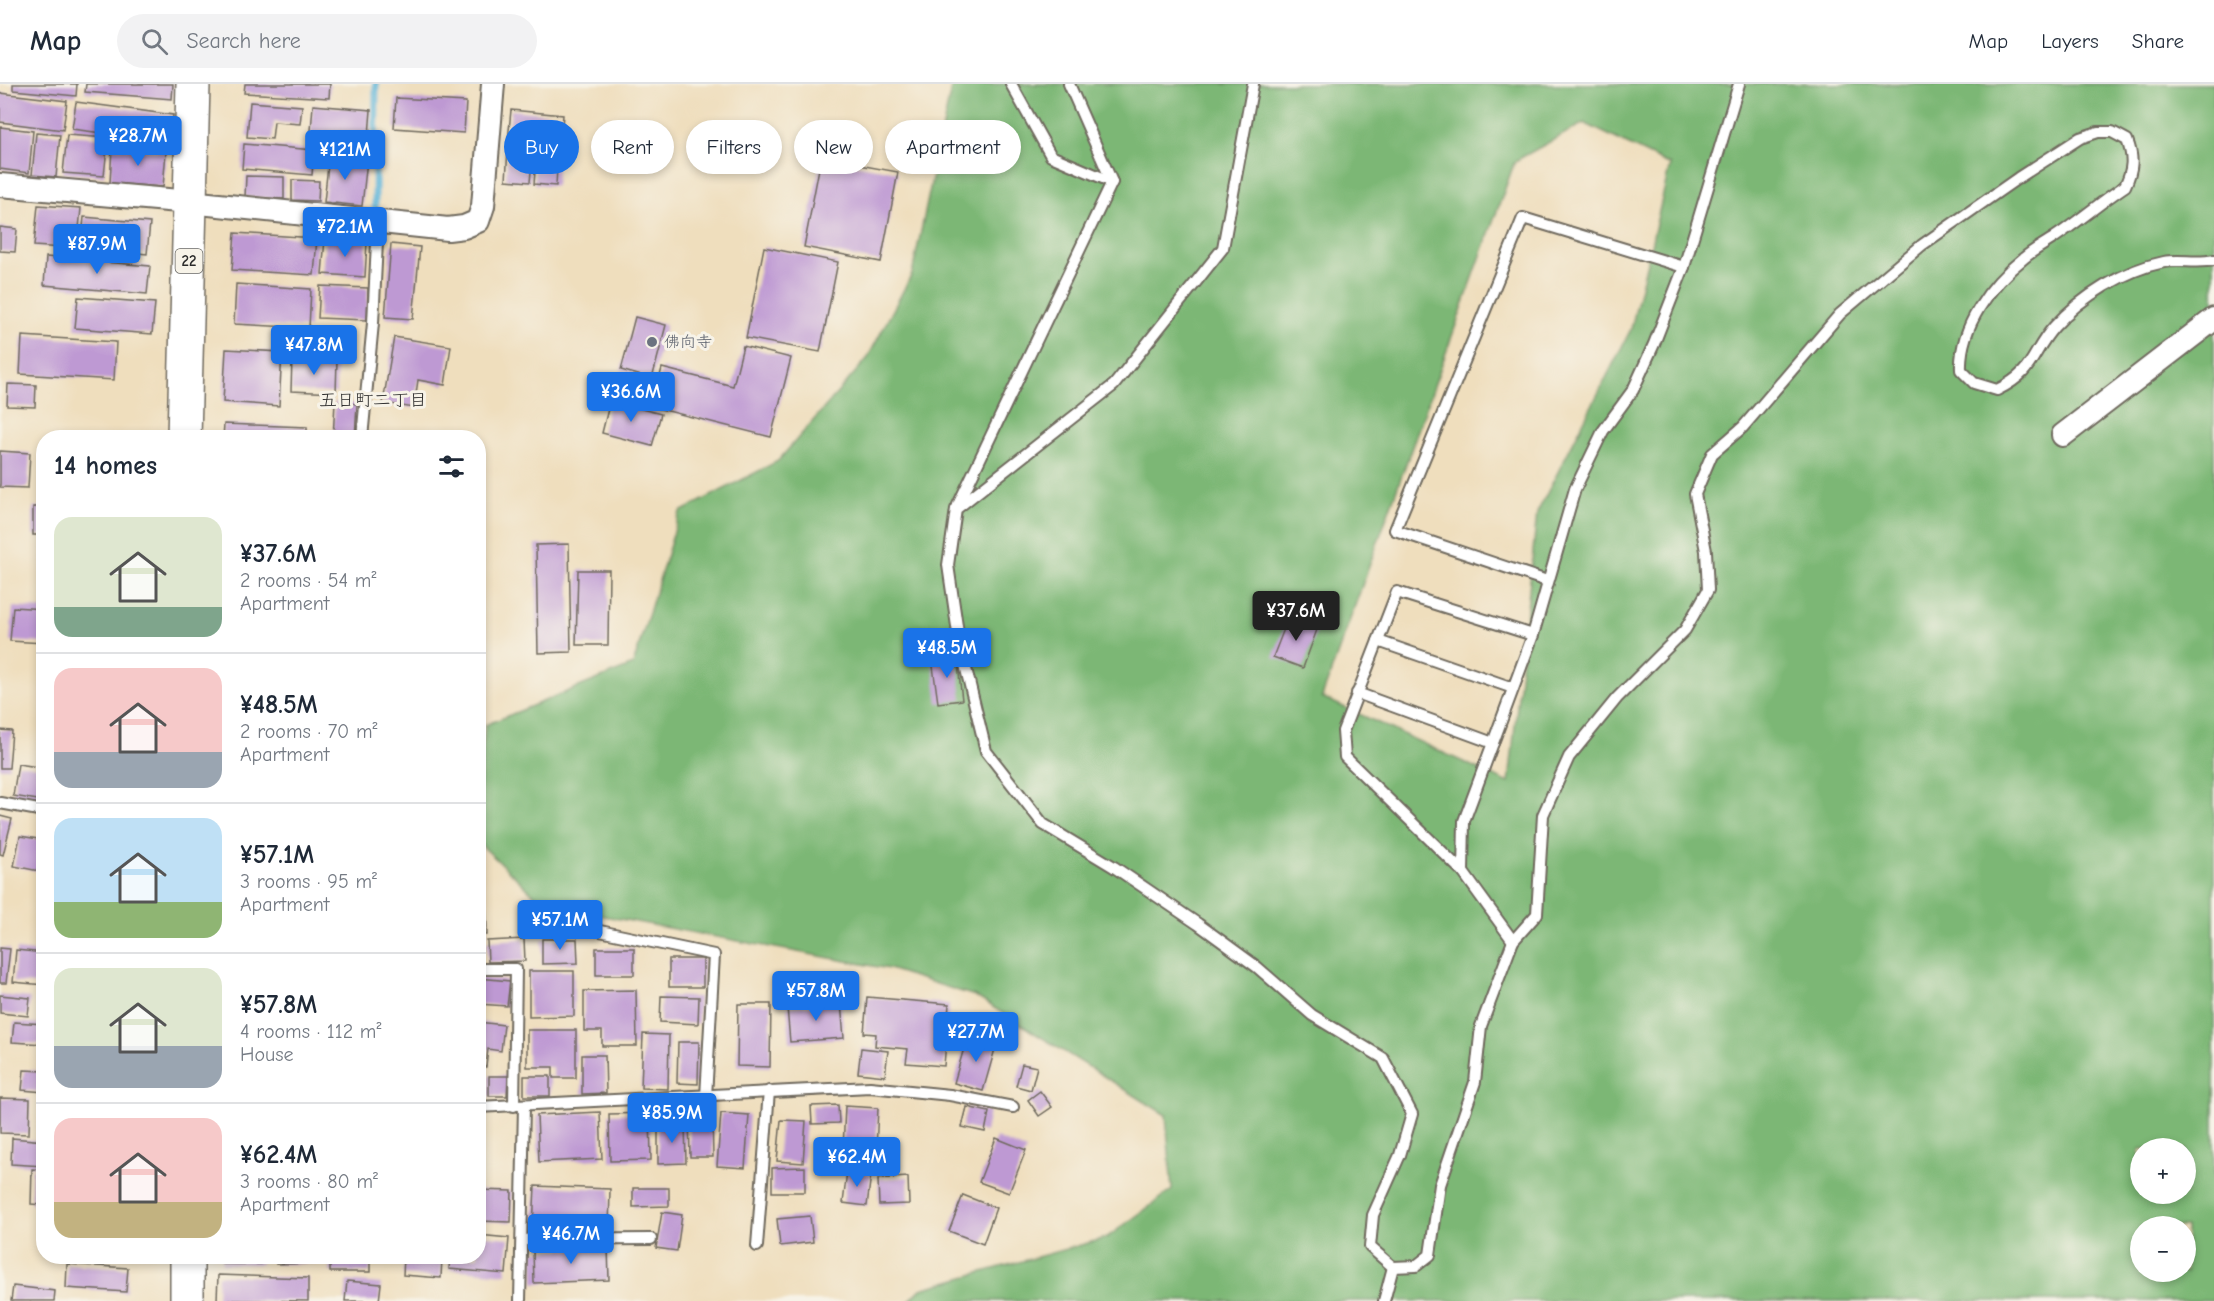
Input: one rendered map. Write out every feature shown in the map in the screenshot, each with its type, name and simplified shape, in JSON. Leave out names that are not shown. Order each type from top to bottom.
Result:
[{"type":"main road","name":"22","points":[[184,430],[194,84]]},
{"type":"main road","points":[[187,1264],[187,1301]]},
{"type":"street","points":[[0,185],[448,229],[465,227],[478,221],[483,206],[494,84]]},
{"type":"street","points":[[2063,435],[2214,319]]},
{"type":"lane","points":[[1011,84],[1052,156],[1112,182]]},
{"type":"lane","points":[[1070,84],[1112,182],[956,509],[948,565],[959,640],[986,751],[1043,824],[1114,867],[1198,924],[1257,967],[1312,1015],[1383,1058],[1412,1114],[1400,1155],[1373,1215],[1370,1247],[1393,1267],[1416,1266],[1430,1255],[1440,1185],[1475,1082],[1481,1026],[1513,941],[1537,914],[1543,815],[1569,757],[1617,698],[1685,630],[1708,590],[1706,551],[1695,494],[1712,454],[1743,428],[1840,314],[1922,245],[2018,177],[2080,138],[2098,132],[2112,132],[2127,140],[2132,152],[2133,170],[2125,186],[2025,256],[2004,276],[1969,328],[1960,351],[1962,370],[1974,383],[1997,390],[2030,367],[2053,328],[2079,302],[2103,286],[2164,262],[2214,260]]},
{"type":"lane","points":[[956,509],[1114,385],[1223,248],[1253,84]]},
{"type":"lane","points":[[1463,872],[1464,821],[1533,635],[1575,489],[1586,462],[1603,431],[1633,390],[1654,344],[1684,267],[1738,84]]},
{"type":"lane","points":[[1547,581],[1395,530],[1523,218],[1684,267]]},
{"type":"lane","points":[[363,430],[365,389],[374,323],[378,222]]},
{"type":"lane","points":[[1513,941],[1463,872],[1345,757],[1343,731],[1397,592],[1533,635]]},
{"type":"lane","points":[[1378,641],[1513,688]]},
{"type":"lane","points":[[1357,693],[1493,743]]},
{"type":"lane","points":[[0,803],[36,810]]},
{"type":"lane","points":[[595,930],[714,955],[706,1097]]},
{"type":"lane","points":[[486,969],[516,969],[522,1240],[519,1301]]},
{"type":"lane","points":[[486,1107],[870,1087],[950,1095],[1013,1107]]},
{"type":"lane","points":[[757,1246],[769,1091]]},
{"type":"lane","points":[[522,1240],[651,1239]]},
{"type":"lane","points":[[1384,1301],[1393,1267]]},
{"type":"green space","points":[[952,84],[2214,84],[2214,1301],[909,1301],[921,1289],[1106,1238],[1172,1190],[1166,1115],[975,996],[889,969],[545,905],[486,850],[486,725],[633,665],[680,512],[778,461],[867,359],[912,274],[933,174],[1021,174],[1021,120],[944,120]],"holes":[[[1584,123],[1670,165],[1631,329],[1537,513],[1509,783],[1322,697],[1515,161]]]},
{"type":"building","points":[[13,84],[77,84],[76,96],[13,90]]},
{"type":"building","points":[[86,84],[173,84],[172,99],[85,92]]},
{"type":"building","points":[[245,84],[330,84],[329,98],[244,93]]},
{"type":"building","points":[[0,93],[67,101],[63,130],[0,122]]},
{"type":"building","points":[[396,98],[466,102],[464,133],[394,128]]},
{"type":"building","points":[[76,102],[173,115],[170,142],[72,129]]},
{"type":"building","points":[[250,102],[302,106],[300,124],[274,122],[272,139],[247,137]]},
{"type":"building","points":[[313,105],[371,110],[368,148],[310,144]]},
{"type":"building","points":[[511,110],[563,115],[563,120],[510,120]]},
{"type":"building","points":[[0,127],[33,131],[29,173],[0,169]]},
{"type":"building","points":[[36,133],[60,135],[56,177],[32,175]]},
{"type":"building","points":[[67,135],[108,138],[104,176],[63,173]]},
{"type":"building","points":[[244,144],[314,150],[312,175],[242,169]]},
{"type":"building","points":[[112,148],[166,152],[163,187],[110,183]]},
{"type":"building","points":[[329,156],[367,160],[362,206],[324,202]]},
{"type":"building","points":[[873,167],[885,170],[885,174],[898,174],[881,262],[804,247],[818,174],[873,174]]},
{"type":"building","points":[[506,174],[531,174],[530,182],[506,180]]},
{"type":"building","points":[[535,174],[557,174],[556,186],[534,184]]},
{"type":"building","points":[[246,176],[284,177],[284,199],[245,197]]},
{"type":"building","points":[[292,180],[319,181],[318,201],[292,200]]},
{"type":"building","points":[[38,205],[81,208],[77,249],[34,246]]},
{"type":"building","points":[[84,217],[150,223],[147,254],[81,247]]},
{"type":"building","points":[[0,227],[17,229],[15,252],[0,251]]},
{"type":"building","points":[[235,233],[317,238],[314,275],[232,270]]},
{"type":"building","points":[[325,239],[367,242],[365,277],[322,274]]},
{"type":"building","points":[[391,244],[420,247],[413,319],[385,317]]},
{"type":"building","points":[[764,247],[838,262],[820,352],[746,338]]},
{"type":"building","points":[[46,257],[150,266],[147,294],[44,285]]},
{"type":"building","points":[[236,284],[311,289],[309,328],[234,324]]},
{"type":"building","points":[[320,286],[368,288],[367,320],[318,318]]},
{"type":"building","points":[[78,297],[155,303],[152,334],[75,328]]},
{"type":"building","points":[[635,317],[666,325],[652,379],[621,370]]},
{"type":"building","points":[[22,336],[116,342],[114,380],[20,374]]},
{"type":"building","points":[[394,337],[451,346],[445,385],[418,380],[414,408],[383,403]]},
{"type":"building","points":[[743,346],[791,358],[771,437],[652,407],[662,368],[733,386]]},
{"type":"building","points":[[226,349],[282,352],[279,406],[223,402]]},
{"type":"building","points":[[292,358],[337,360],[336,393],[291,391]]},
{"type":"building","points":[[8,384],[36,385],[35,407],[7,406]]},
{"type":"building","points":[[610,401],[661,414],[652,446],[602,433]]},
{"type":"building","points":[[335,402],[357,404],[355,430],[333,430]]},
{"type":"building","points":[[224,424],[307,427],[307,430],[224,430]]},
{"type":"building","points":[[0,451],[30,453],[28,488],[0,487]]},
{"type":"building","points":[[33,507],[36,507],[36,535],[33,535]]},
{"type":"building","points":[[569,544],[571,652],[538,653],[536,545]]},
{"type":"building","points":[[578,570],[609,570],[608,645],[576,645]]},
{"type":"building","points":[[13,607],[36,608],[36,643],[10,641]]},
{"type":"building","points":[[1289,616],[1318,627],[1303,668],[1273,657]]},
{"type":"building","points":[[957,656],[962,700],[938,703],[932,659]]},
{"type":"building","points":[[0,730],[12,731],[9,768],[0,768]]},
{"type":"building","points":[[18,764],[36,767],[36,800],[13,796]]},
{"type":"building","points":[[0,816],[12,819],[3,855],[0,854]]},
{"type":"building","points":[[20,836],[36,839],[36,870],[14,866]]},
{"type":"building","points":[[524,939],[525,961],[488,962],[487,941]]},
{"type":"building","points":[[542,939],[577,939],[578,963],[542,964]]},
{"type":"building","points":[[0,948],[10,949],[6,983],[0,983]]},
{"type":"building","points":[[596,948],[634,948],[634,975],[596,975]]},
{"type":"building","points":[[16,950],[36,952],[36,984],[13,982]]},
{"type":"building","points":[[669,959],[703,959],[703,987],[669,987]]},
{"type":"building","points":[[529,971],[574,971],[574,1016],[529,1017]]},
{"type":"building","points":[[486,979],[510,981],[507,1006],[486,1005]]},
{"type":"building","points":[[636,990],[637,1046],[602,1046],[602,1031],[584,1031],[584,991]]},
{"type":"building","points":[[0,995],[30,998],[28,1016],[0,1013]]},
{"type":"building","points":[[661,996],[699,997],[698,1024],[660,1022]]},
{"type":"building","points":[[867,997],[949,1004],[944,1066],[906,1063],[908,1049],[875,1046],[876,1034],[864,1033]]},
{"type":"building","points":[[841,1003],[844,1038],[790,1042],[787,1007]]},
{"type":"building","points":[[738,1004],[771,1004],[770,1067],[737,1066]]},
{"type":"building","points":[[14,1022],[36,1023],[36,1044],[12,1042]]},
{"type":"building","points":[[486,1023],[504,1025],[501,1051],[488,1049],[486,1067]]},
{"type":"building","points":[[527,1030],[576,1030],[576,1078],[553,1078],[553,1067],[527,1067]]},
{"type":"building","points":[[643,1034],[669,1035],[668,1089],[641,1088]]},
{"type":"building","points":[[968,1034],[997,1042],[983,1091],[954,1083]]},
{"type":"building","points":[[678,1042],[699,1042],[698,1084],[677,1083]]},
{"type":"building","points":[[861,1048],[888,1051],[885,1076],[858,1073]]},
{"type":"building","points":[[582,1055],[605,1055],[606,1093],[582,1094]]},
{"type":"building","points":[[1022,1064],[1037,1067],[1031,1090],[1016,1086]]},
{"type":"building","points":[[24,1070],[36,1071],[36,1091],[22,1090]]},
{"type":"building","points":[[489,1076],[508,1076],[507,1096],[489,1096]]},
{"type":"building","points":[[524,1076],[550,1076],[550,1096],[524,1096]]},
{"type":"building","points":[[1040,1091],[1052,1107],[1039,1116],[1028,1100]]},
{"type":"building","points":[[0,1098],[30,1099],[29,1134],[0,1133]]},
{"type":"building","points":[[838,1105],[839,1123],[812,1124],[811,1106]]},
{"type":"building","points":[[845,1106],[878,1108],[876,1150],[843,1149]]},
{"type":"building","points":[[967,1107],[989,1112],[985,1132],[962,1127]]},
{"type":"building","points":[[600,1112],[602,1159],[539,1162],[537,1115]]},
{"type":"building","points":[[650,1113],[651,1160],[610,1161],[609,1114]]},
{"type":"building","points":[[721,1113],[749,1115],[745,1168],[717,1166]]},
{"type":"building","points":[[712,1115],[713,1157],[690,1157],[689,1116]]},
{"type":"building","points":[[781,1120],[806,1121],[803,1163],[777,1161]]},
{"type":"building","points":[[685,1124],[686,1163],[658,1164],[658,1125]]},
{"type":"building","points":[[12,1138],[36,1140],[36,1166],[11,1164]]},
{"type":"building","points":[[996,1138],[1026,1150],[1009,1193],[979,1182]]},
{"type":"building","points":[[805,1167],[805,1192],[772,1192],[772,1168]]},
{"type":"building","points":[[32,1169],[36,1169],[36,1204],[31,1204]]},
{"type":"building","points":[[847,1171],[871,1174],[867,1206],[843,1203]]},
{"type":"building","points":[[908,1177],[909,1204],[879,1205],[878,1179]]},
{"type":"building","points":[[535,1186],[610,1189],[609,1231],[533,1228]]},
{"type":"building","points":[[633,1188],[669,1188],[669,1206],[633,1207]]},
{"type":"building","points":[[486,1190],[512,1191],[511,1222],[486,1221]]},
{"type":"building","points":[[963,1195],[996,1208],[983,1244],[949,1231]]},
{"type":"building","points":[[662,1212],[682,1215],[677,1251],[656,1248]]},
{"type":"building","points":[[810,1216],[813,1242],[780,1246],[777,1219]]},
{"type":"building","points":[[486,1236],[509,1238],[506,1274],[449,1269],[449,1264],[486,1264]]},
{"type":"building","points":[[608,1247],[609,1280],[534,1283],[533,1251]]},
{"type":"building","points":[[67,1264],[128,1268],[126,1292],[66,1288]]},
{"type":"building","points":[[330,1264],[370,1264],[370,1272],[330,1272]]},
{"type":"building","points":[[404,1264],[442,1264],[441,1278],[403,1275]]},
{"type":"building","points":[[218,1275],[308,1278],[308,1301],[217,1300]]},
{"type":"building","points":[[347,1281],[381,1284],[379,1301],[345,1301]]},
{"type":"building","points":[[13,1286],[55,1291],[54,1301],[11,1301]]},
{"type":"waterway","points":[[375,209],[376,84]]},
{"type":"place","name":"佛向寺","points":[[652,342]]},
{"type":"district","name":"五日町二丁目","points":[[373,400]]}]
